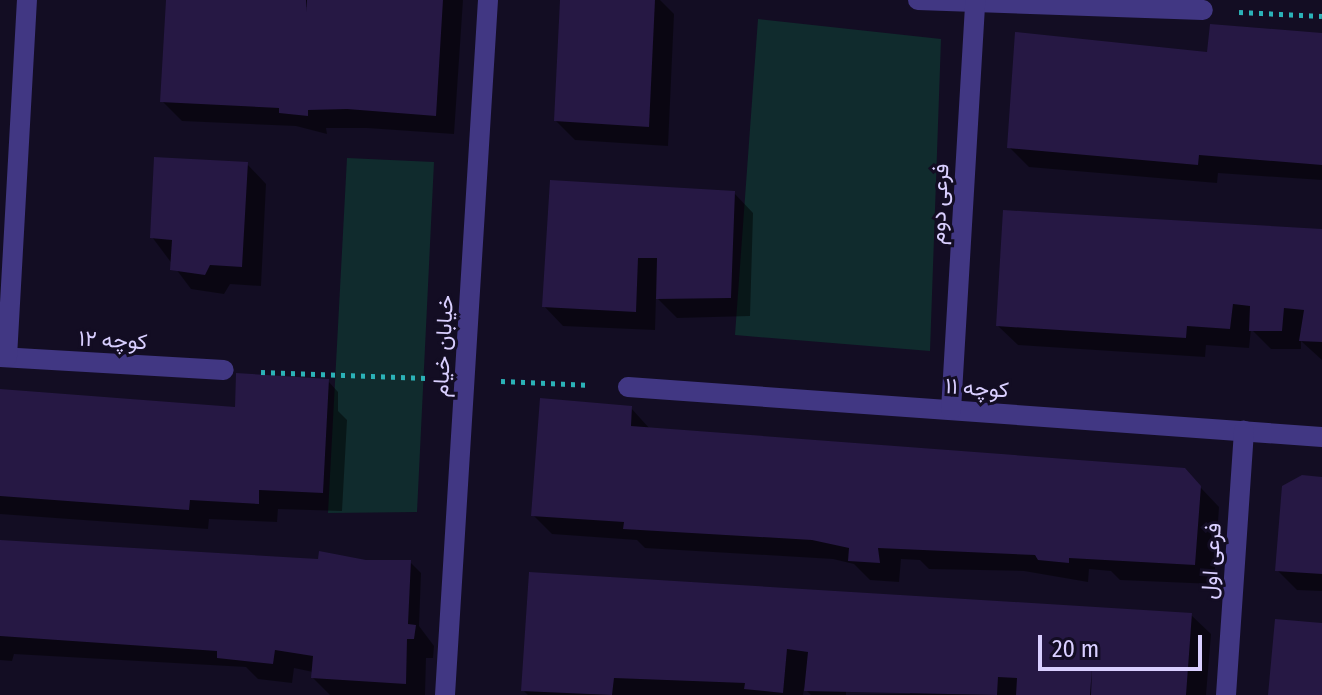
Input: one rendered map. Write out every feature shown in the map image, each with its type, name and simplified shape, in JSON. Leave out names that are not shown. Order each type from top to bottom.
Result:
[{"type":"street","points":[[4,357],[27,0]]},
{"type":"street","name":"خیابان خیام","points":[[445,695],[488,0]]},
{"type":"street","points":[[918,0],[1203,10]]},
{"type":"street","name":"فرعی دوم","points":[[951,410],[975,1]]},
{"type":"street","name":"کوچه ۱۲","points":[[4,357],[224,370]]},
{"type":"street","name":"کوچه ۱۱","points":[[628,387],[1322,437]]},
{"type":"street","name":"فرعی اول","points":[[1226,695],[1244,431]]},
{"type":"path","points":[[1203,10],[1322,16]]},
{"type":"green space","points":[[758,19],[941,39],[930,351],[735,335]]},
{"type":"green space","points":[[347,158],[434,162],[417,512],[328,513]]},
{"type":"building","points":[[166,0],[306,0],[306,12],[307,0],[443,0],[436,116],[347,109],[308,110],[308,116],[279,113],[279,108],[160,102]]},
{"type":"building","points":[[560,0],[655,0],[649,127],[554,121]]},
{"type":"building","points":[[1210,24],[1322,33],[1322,165],[1199,155],[1198,165],[1007,148],[1015,32],[1207,52]]},
{"type":"building","points":[[154,157],[248,162],[242,267],[210,265],[205,275],[170,270],[172,240],[150,238]]},
{"type":"building","points":[[550,180],[735,191],[731,298],[656,299],[657,258],[638,258],[636,312],[542,307]]},
{"type":"building","points":[[1003,210],[1322,229],[1322,342],[1299,341],[1304,310],[1284,308],[1282,331],[1249,331],[1250,306],[1233,304],[1230,329],[1187,326],[1186,338],[996,326]]},
{"type":"building","points":[[236,373],[329,379],[323,493],[259,490],[259,504],[190,500],[189,510],[0,496],[0,389],[235,407]]},
{"type":"building","points":[[540,398],[632,406],[631,426],[1185,468],[1201,486],[1195,565],[1069,558],[1069,563],[1038,560],[1035,555],[878,548],[880,563],[848,561],[849,548],[812,540],[623,529],[624,522],[531,516]]},
{"type":"building","points":[[1302,475],[1322,477],[1322,574],[1275,571],[1282,486]]},
{"type":"building","points":[[0,540],[318,559],[319,551],[366,560],[411,560],[408,624],[416,625],[414,639],[407,639],[406,684],[311,678],[313,656],[275,650],[273,664],[217,658],[217,651],[0,636]]},
{"type":"building","points":[[529,572],[1192,613],[1186,695],[1091,695],[1092,668],[1090,695],[1016,695],[1017,678],[998,677],[997,695],[804,691],[808,652],[787,649],[783,693],[744,689],[745,683],[614,678],[612,695],[521,691]]},
{"type":"building","points":[[1275,619],[1322,623],[1322,695],[1268,695]]}]
